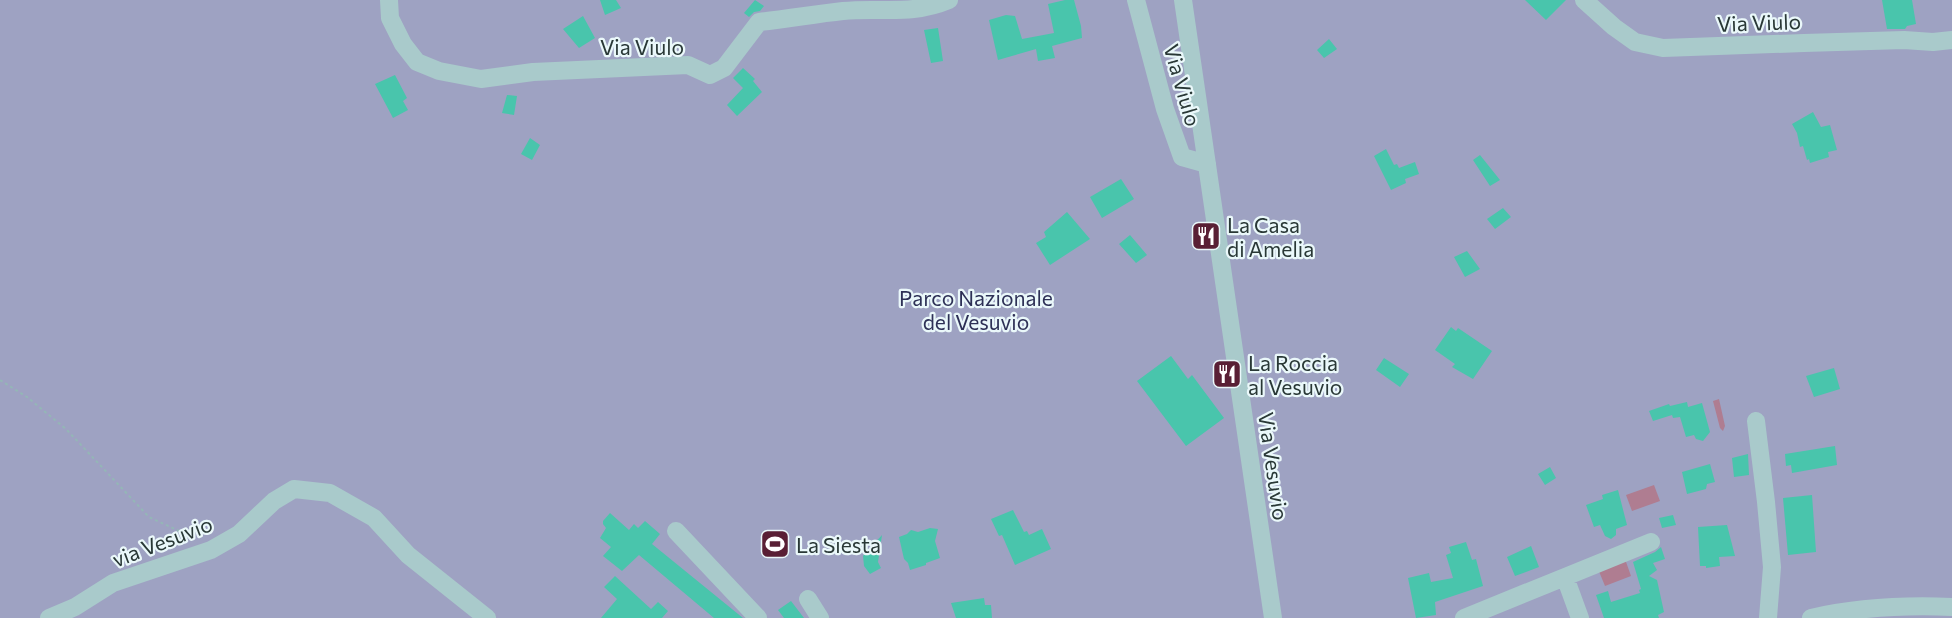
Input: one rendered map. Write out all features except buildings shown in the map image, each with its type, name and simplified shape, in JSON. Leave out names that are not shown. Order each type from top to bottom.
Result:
[{"type":"street","name":"Via Viulo","points":[[389,0],[390,18],[403,44],[417,62],[439,71],[481,80],[533,72],[688,65],[710,75],[724,68],[759,22],[844,11],[898,11],[930,8],[949,0]]},
{"type":"street","name":"Via Viulo","points":[[1136,0],[1165,109],[1182,157],[1207,164]]},
{"type":"street","name":"Via Vesuvio","points":[[1183,0],[1273,618]]},
{"type":"street","name":"Via Viulo","points":[[1584,0],[1635,42],[1663,48],[1952,40]]},
{"type":"street","points":[[1756,422],[1772,567],[1768,618]]},
{"type":"street","name":"via Vesuvio","points":[[49,618],[75,607],[114,583],[211,550],[239,534],[274,501],[294,489],[330,493],[374,518],[408,555],[487,618]]},
{"type":"street","points":[[676,531],[758,618]]},
{"type":"street","points":[[1464,618],[1651,542]]},
{"type":"street","points":[[1565,577],[1580,618]]},
{"type":"street","points":[[808,599],[820,618]]},
{"type":"street","points":[[1810,618],[1876,607],[1952,607]]},
{"type":"path","points":[[0,380],[27,397],[66,429],[149,517],[193,537],[211,550]]},
{"type":"green space","name":"Parco Nazionale del Vesuvio","points":[[0,0],[1952,0],[1952,618],[0,618]]},
{"type":"shaded area","points":[[1719,399],[1725,426],[1723,431],[1720,428],[1713,401]]},
{"type":"shaded area","points":[[1654,485],[1660,501],[1632,511],[1626,495]]},
{"type":"shaded area","points":[[1625,559],[1631,576],[1605,586],[1598,569]]},
{"type":"place","name":"La Casa di Amelia","points":[[1206,236]]},
{"type":"place","name":"La Roccia al Vesuvio","points":[[1227,374]]},
{"type":"place","name":"La Siesta","points":[[775,544]]}]
